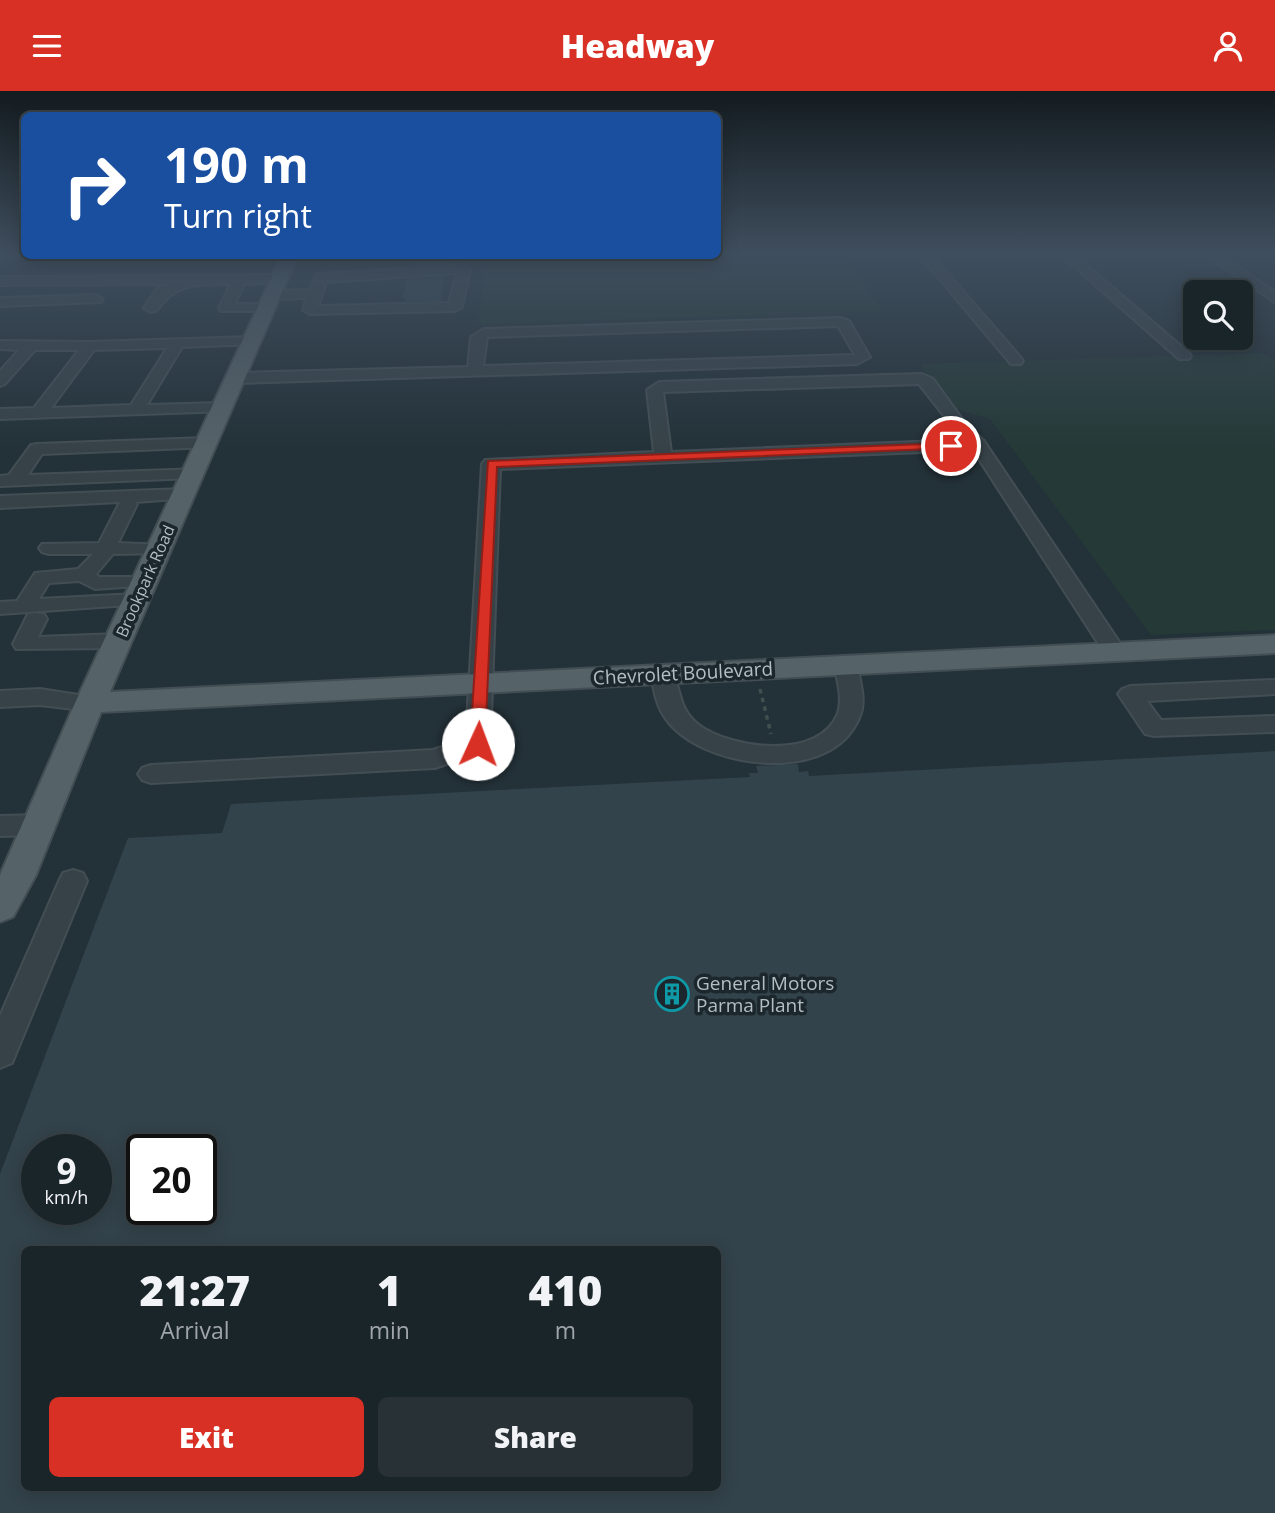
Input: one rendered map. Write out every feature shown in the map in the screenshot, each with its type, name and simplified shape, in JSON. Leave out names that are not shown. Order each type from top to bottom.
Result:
[{"type":"main road","name":"Brookpark Road","points":[[0,907],[18,876],[90,703],[262,318]]},
{"type":"main road","name":"Chevrolet Boulevard","points":[[90,703],[1275,644]]},
{"type":"street","points":[[980,318],[1016,361]]},
{"type":"street","points":[[1141,318],[1184,356]]},
{"type":"street","points":[[476,359],[478,337],[484,333],[663,347],[841,323],[854,340]]},
{"type":"street","points":[[0,345],[90,347]]},
{"type":"street","points":[[0,381],[31,345]]},
{"type":"street","points":[[39,413],[90,347]]},
{"type":"street","points":[[236,378],[346,375]]},
{"type":"street","points":[[663,457],[655,390],[659,387],[922,379],[928,382],[961,430],[978,445],[1115,652]]},
{"type":"street","points":[[136,410],[222,408]]},
{"type":"street","points":[[8,480],[37,449],[206,443]]},
{"type":"street","points":[[151,774],[435,759],[478,744],[491,464],[978,445]]},
{"type":"street","points":[[8,480],[193,473]]},
{"type":"street","points":[[0,502],[183,495]]},
{"type":"street","points":[[83,575],[100,560],[128,504]]},
{"type":"street","points":[[49,548],[159,549]]},
{"type":"street","points":[[118,641],[24,643],[30,613],[42,577],[83,575],[95,583],[140,591]]},
{"type":"street","points":[[0,608],[30,613],[140,591]]},
{"type":"street","points":[[662,674],[675,715],[697,736],[739,753],[776,754],[832,739],[844,726],[850,712],[851,697],[845,666]]},
{"type":"street","points":[[1272,681],[1130,694],[1154,728],[1275,724]]},
{"type":"street","points":[[0,699],[40,697],[90,703]]},
{"type":"street","points":[[0,826],[39,825]]},
{"type":"street","points":[[0,1053],[73,881]]},
{"type":"lane","points":[[346,375],[349,364],[358,362],[476,359],[663,347],[854,340]]},
{"type":"lane","points":[[90,347],[252,341]]},
{"type":"lane","points":[[0,414],[136,410],[177,344]]},
{"type":"path","points":[[760,689],[776,754]]},
{"type":"green space","points":[[479,318],[653,318],[478,324]]},
{"type":"green space","points":[[1263,353],[1275,361],[1275,630],[1151,635],[990,419],[951,407],[920,364]]},
{"type":"building","name":"General Motors Parma Plant","points":[[1275,751],[1275,1513],[0,1513],[0,1174],[128,838],[222,833],[231,804],[750,777],[749,773],[758,773],[756,766],[798,764],[799,772],[808,771],[809,776]]},
{"type":"place","name":"General Motors Parma Plant","points":[[672,994]]},
{"type":"route","points":[[478,744],[491,464],[951,446]]}]
